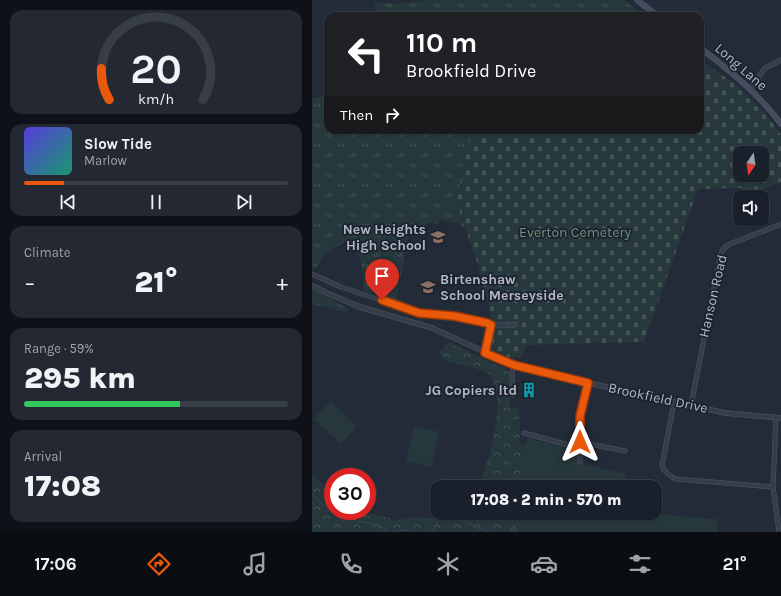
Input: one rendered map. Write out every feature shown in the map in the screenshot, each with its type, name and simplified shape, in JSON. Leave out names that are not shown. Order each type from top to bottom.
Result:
[{"type":"main road","points":[[637,0],[653,12]]},
{"type":"main road","name":"Long Lane","points":[[704,51],[727,68],[750,89],[781,124]]},
{"type":"street","points":[[750,89],[765,68],[781,60]]},
{"type":"street","name":"Hanson Road","points":[[690,405],[721,253],[725,247],[730,244],[781,224]]},
{"type":"street","points":[[312,274],[341,287],[419,313],[454,316],[491,325],[500,324],[512,326],[516,324]]},
{"type":"street","name":"Brookfield Drive","points":[[312,286],[360,307],[432,328],[514,365],[588,383],[731,414],[778,418]]},
{"type":"street","points":[[485,353],[491,325]]},
{"type":"street","points":[[513,395],[512,373],[514,365]]},
{"type":"street","points":[[580,462],[580,416],[588,383]]},
{"type":"street","points":[[674,402],[662,466],[664,472],[676,479],[773,487]]},
{"type":"street","points":[[778,418],[773,487],[779,532]]},
{"type":"street","points":[[524,434],[572,446],[580,444],[626,451]]},
{"type":"green space","points":[[427,0],[624,0],[640,12],[375,12],[375,2],[398,4]]},
{"type":"green space","name":"Everton Cemetery","points":[[704,62],[744,91],[769,118],[781,135],[781,182],[760,190],[748,190],[741,188],[698,189],[644,342],[527,345],[521,358],[512,358],[493,353],[489,347],[494,326],[477,262],[456,202],[470,134],[704,134]]},
{"type":"green space","points":[[324,96],[324,134],[470,134],[456,202],[466,231],[459,223],[439,220],[439,224],[427,223],[426,226],[409,224],[407,249],[403,254],[404,261],[396,301],[365,291],[361,263],[353,243],[346,241],[325,254],[314,271],[312,269],[312,99]]},
{"type":"green space","points":[[312,289],[349,309],[347,312],[312,304]]},
{"type":"green space","points":[[449,342],[494,364],[506,368],[510,375],[510,408],[519,407],[520,444],[529,480],[482,480],[494,435],[496,420],[497,393],[494,382],[488,372],[445,360],[439,352]]},
{"type":"green space","points":[[331,401],[357,427],[341,444],[314,419]]},
{"type":"green space","points":[[414,426],[439,432],[431,467],[406,461]]},
{"type":"green space","points":[[528,438],[574,450],[577,453],[578,463],[626,474],[625,480],[529,480],[520,444],[525,445]]},
{"type":"green space","points":[[314,476],[324,485],[324,520],[376,520],[376,515],[390,518],[393,521],[418,517],[430,518],[430,520],[517,520],[514,521],[518,532],[312,532],[312,478]]},
{"type":"green space","points":[[662,515],[717,519],[718,532],[518,532],[514,521],[662,520]]},
{"type":"waterway","points":[[312,494],[332,514],[343,521],[358,521],[380,526],[389,532]]},
{"type":"waterway","points":[[431,532],[440,519],[445,515],[450,514],[458,516],[475,527],[491,532]]},
{"type":"waterway","points":[[395,532],[401,530],[410,532]]},
{"type":"place","name":"New Heights High School","points":[[438,237]]},
{"type":"place","name":"Birtenshaw School Merseyside","points":[[428,287]]},
{"type":"place","name":"JG Copiers ltd","points":[[529,390]]},
{"type":"route","points":[[382,300],[419,313],[454,316],[487,323],[491,325],[485,353],[514,365],[588,383],[580,416],[580,442]]}]
